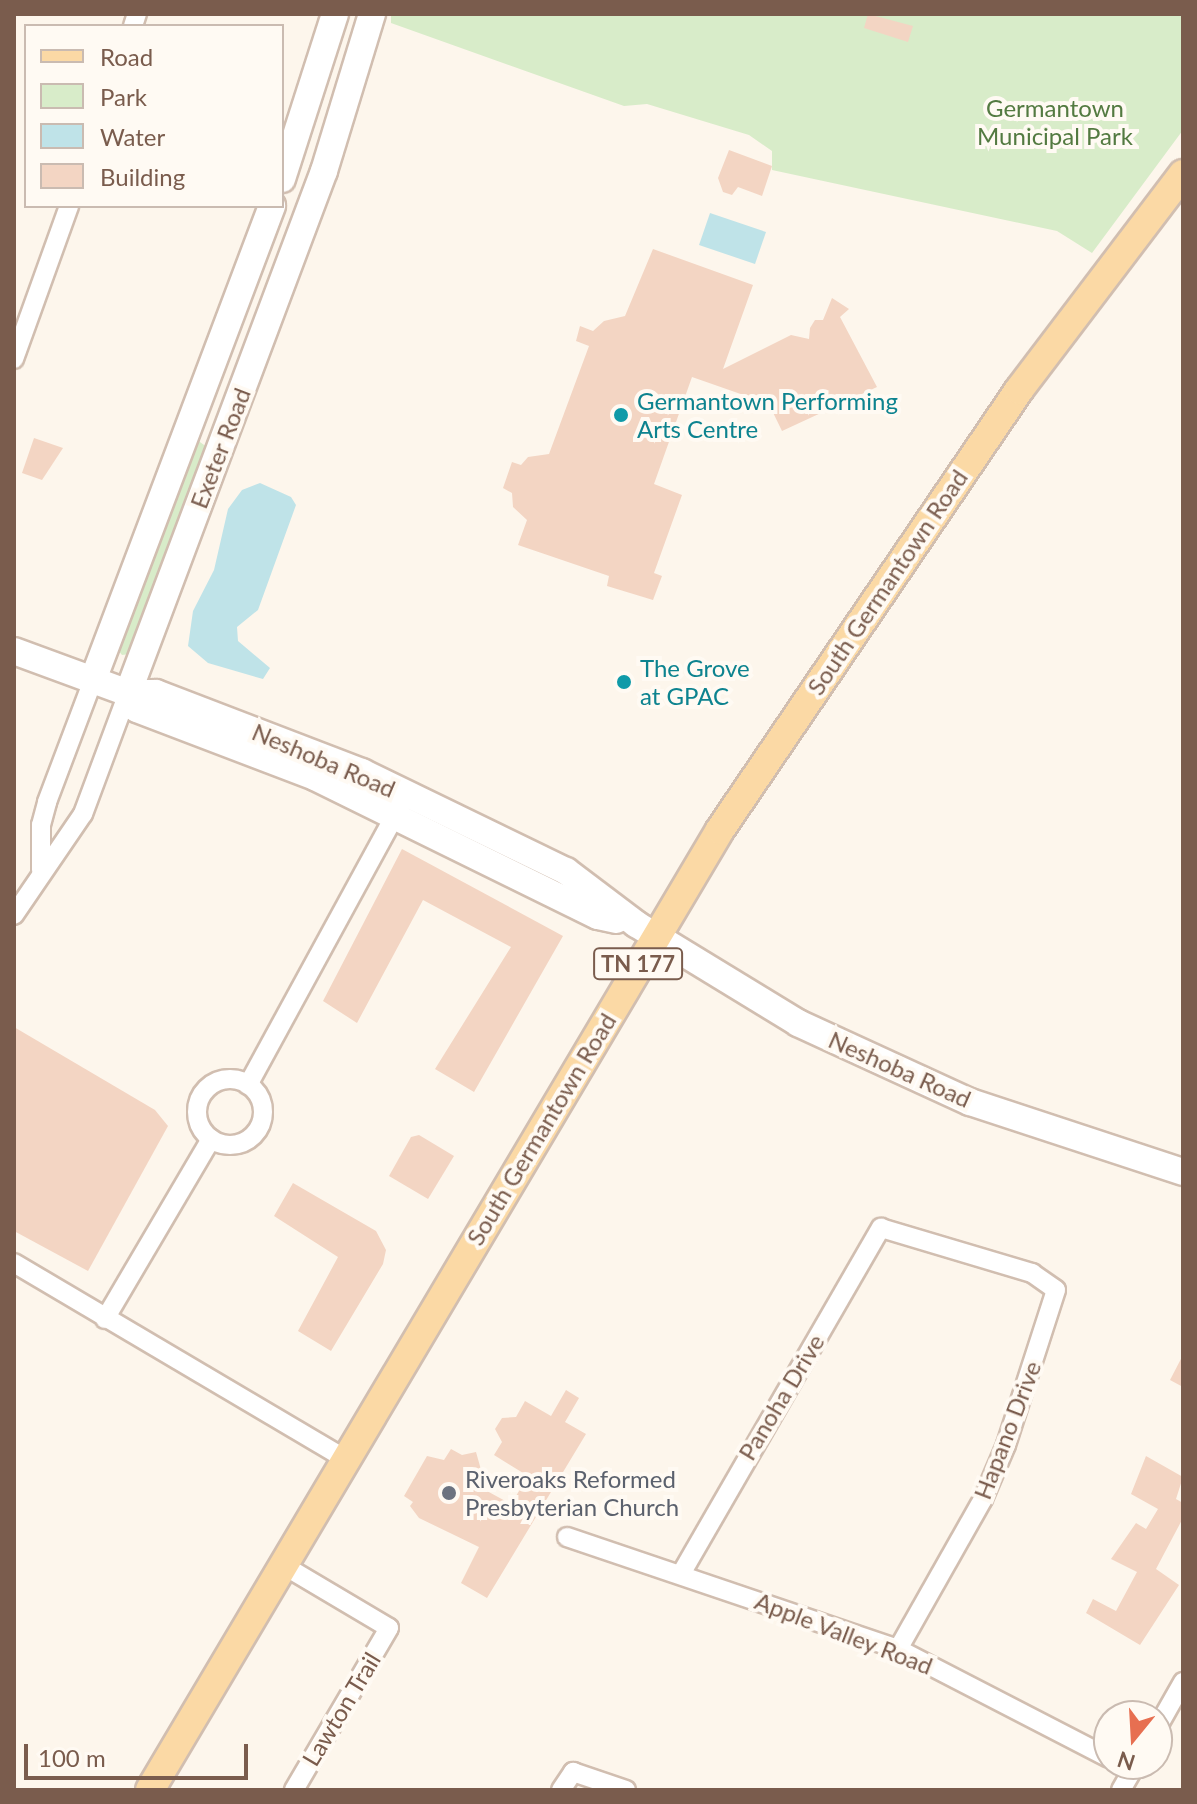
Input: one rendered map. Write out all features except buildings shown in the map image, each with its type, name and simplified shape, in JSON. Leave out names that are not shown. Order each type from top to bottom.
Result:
[{"type":"main road","name":"South Germantown Road","points":[[150,1790],[345,1459],[645,930],[915,539],[1183,174]]},
{"type":"street","points":[[284,173],[335,14]]},
{"type":"street","name":"Exeter Road","points":[[18,903],[83,814],[324,171],[372,14]]},
{"type":"street","points":[[14,359],[68,208]]},
{"type":"street","name":"Exeter Road","points":[[41,870],[44,813],[271,208]]},
{"type":"street","name":"Neshoba Road","points":[[14,651],[128,693],[156,693],[362,772],[402,804],[566,871],[645,930],[798,1023],[928,1084],[1029,1124],[1183,1172]]},
{"type":"street","points":[[248,1085],[402,804]]},
{"type":"street","points":[[228,1079],[248,1085],[261,1101],[257,1131],[230,1145],[211,1139],[197,1115],[201,1096],[228,1079]]},
{"type":"street","points":[[105,1319],[211,1139]]},
{"type":"street","name":"Hapano Drive","points":[[888,1227],[1032,1273],[1056,1290],[983,1499],[898,1649]]},
{"type":"street","name":"Panoha Drive","points":[[681,1574],[873,1241],[881,1228],[888,1227]]},
{"type":"street","points":[[14,1263],[345,1459]]},
{"type":"street","name":"Apple Valley Road","points":[[567,1537],[898,1649],[1093,1750]]},
{"type":"street","name":"Lawton Trail","points":[[283,1565],[389,1628],[294,1790]]},
{"type":"street","points":[[1173,1700],[1183,1682]]},
{"type":"street","points":[[561,1790],[573,1772],[626,1790]]},
{"type":"green space","name":"Germantown Municipal Park","points":[[391,14],[1183,14],[1183,130],[1092,253],[1057,231],[772,170],[772,151],[749,135],[647,104],[624,106],[391,23]]},
{"type":"green space","points":[[197,440],[207,447],[130,654],[122,655],[118,650]]},
{"type":"water","points":[[710,213],[766,232],[755,264],[699,245]]},
{"type":"water","points":[[260,483],[291,497],[296,505],[258,610],[237,627],[238,641],[270,668],[263,679],[208,663],[188,646],[193,611],[214,570],[228,509],[242,490]]},
{"type":"place","name":"Germantown Performing Arts Centre","points":[[621,415]]},
{"type":"place","name":"The Grove at GPAC","points":[[624,682]]},
{"type":"place","name":"Riveroaks Reformed Presbyterian Church","points":[[449,1493]]}]
